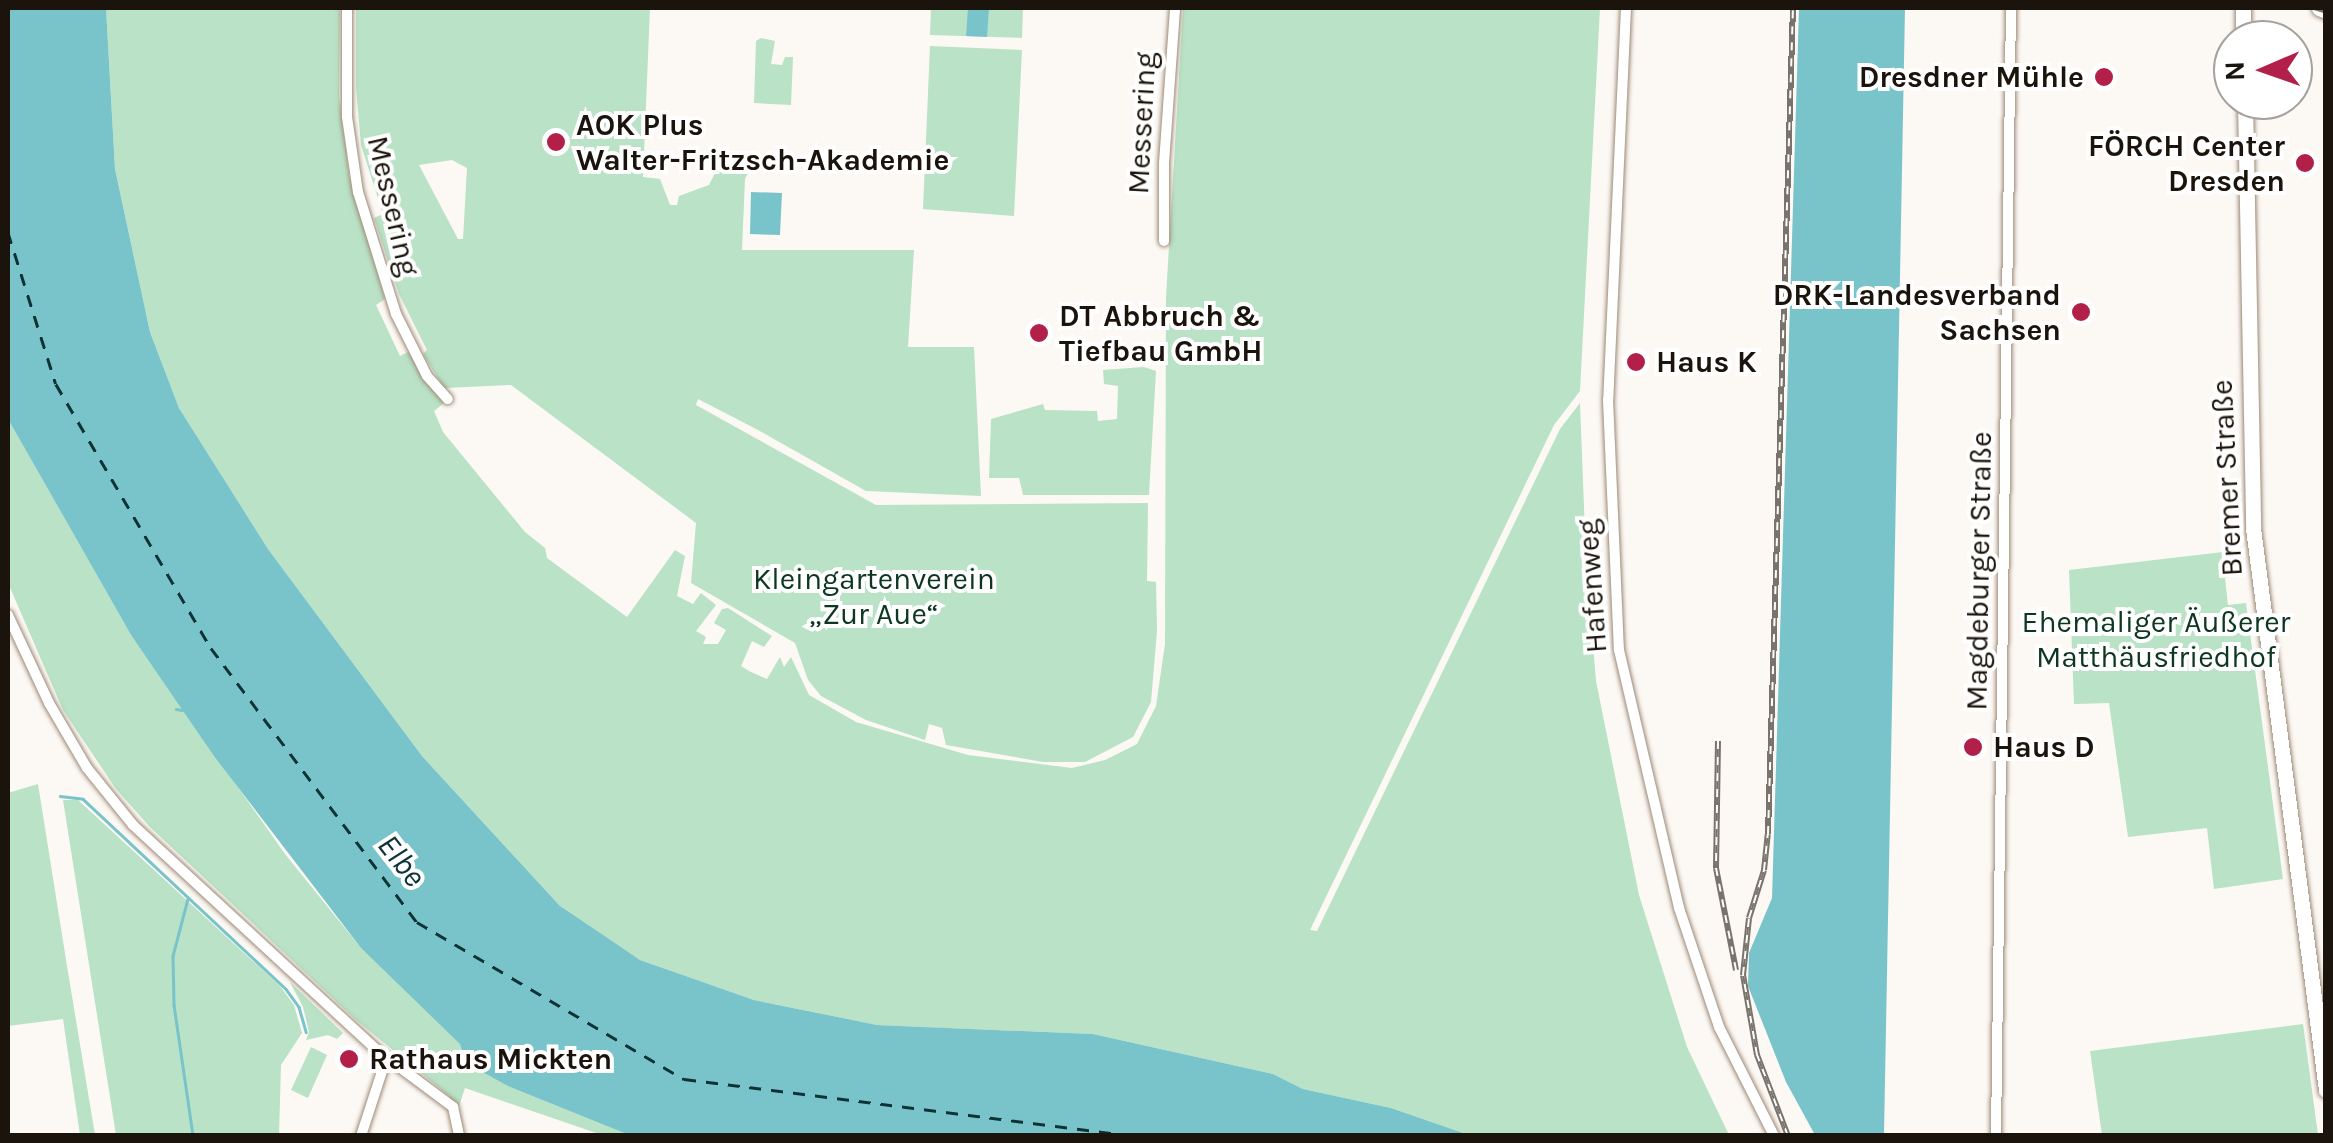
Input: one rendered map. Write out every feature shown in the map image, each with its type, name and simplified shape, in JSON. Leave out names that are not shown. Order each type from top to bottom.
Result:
[{"type":"main road","points":[[2318,8],[2326,11]]},
{"type":"main road","name":"Bremer Straße","points":[[2245,120],[2252,528],[2326,1090]]},
{"type":"street","name":"Messering","points":[[347,8],[347,117],[358,192],[396,314],[428,376],[448,399]]},
{"type":"street","name":"Messering","points":[[1164,240],[1164,163],[1174,8]]},
{"type":"street","name":"Hafenweg","points":[[1626,8],[1608,344],[1612,562],[1619,650],[1679,908],[1719,1027],[1774,1136]]},
{"type":"street","name":"Magdeburger Straße","points":[[1996,1136],[2011,8]]},
{"type":"street","points":[[8,615],[48,703],[87,768],[133,825],[386,1059],[434,1089],[458,1116],[460,1136]]},
{"type":"street","points":[[361,1136],[386,1059]]},
{"type":"green space","points":[[106,8],[340,8],[339,96],[349,175],[385,299],[376,305],[400,356],[408,352],[444,403],[434,411],[443,432],[525,532],[545,548],[547,558],[627,617],[675,550],[685,556],[677,596],[693,604],[701,593],[716,605],[696,631],[706,637],[703,644],[718,644],[726,630],[714,623],[722,609],[728,608],[772,636],[764,647],[752,641],[741,666],[749,671],[767,679],[780,657],[784,667],[791,657],[809,695],[856,722],[968,755],[1072,768],[1105,760],[1137,744],[1156,706],[1165,644],[1166,297],[1183,8],[1600,8],[1580,391],[1554,425],[1310,930],[1317,931],[1560,429],[1580,403],[1586,560],[1596,681],[1639,895],[1687,1047],[1729,1135],[1469,1135],[1391,1108],[1303,1089],[1273,1074],[1093,1034],[877,1025],[754,1000],[640,960],[593,930],[560,906],[422,756],[268,549],[179,408],[150,332],[115,169]]},
{"type":"green space","name":"Kleingartenverein „Zur Aue“","points":[[356,8],[650,8],[643,177],[660,179],[670,205],[677,205],[679,196],[709,185],[719,165],[751,167],[745,179],[742,250],[914,250],[908,347],[974,347],[981,496],[866,491],[698,399],[696,405],[876,505],[1148,503],[1147,581],[1156,582],[1157,631],[1151,702],[1133,737],[1085,762],[1043,762],[946,745],[942,728],[929,724],[925,740],[866,720],[821,696],[808,680],[795,643],[691,583],[696,523],[511,385],[444,388],[423,354],[427,350],[399,294],[374,218],[383,214],[361,145]],"holes":[[[452,160],[467,168],[463,239],[458,239],[419,165]]]},
{"type":"green space","points":[[931,8],[1023,8],[1022,38],[930,35]]},
{"type":"green space","points":[[756,41],[775,41],[771,64],[782,65],[785,57],[793,57],[791,105],[754,103]]},
{"type":"green space","points":[[930,46],[1022,50],[1014,216],[923,209]]},
{"type":"green space","points":[[1144,367],[1156,371],[1149,495],[1023,495],[1019,478],[989,478],[991,419],[1043,404],[1045,410],[1097,411],[1098,421],[1117,419],[1118,386],[1104,384],[1103,370]]},
{"type":"green space","points":[[8,419],[131,635],[285,854],[361,948],[510,1087],[629,1135],[602,1135],[465,1088],[458,1109],[448,1095],[356,1020],[150,827],[116,789],[63,710],[8,583]]},
{"type":"green space","name":"Ehemaliger Äußerer Matthäusfriedhof","points":[[2240,550],[2242,575],[2225,578],[2228,605],[2246,603],[2283,879],[2214,889],[2207,828],[2128,837],[2109,703],[2074,704],[2069,570]]},
{"type":"green space","points":[[38,784],[95,1135],[80,1135],[63,1019],[8,1026],[8,793]]},
{"type":"green space","points":[[63,800],[78,800],[280,986],[294,1005],[302,1033],[281,1065],[279,1135],[116,1135]]},
{"type":"green space","points":[[290,982],[343,1033],[337,1039],[328,1035],[306,1040],[309,1032],[303,1007]]},
{"type":"green space","points":[[2303,1024],[2318,1135],[2102,1135],[2090,1051]]},
{"type":"green space","points":[[311,1047],[327,1055],[308,1098],[291,1090]]},
{"type":"water","name":"Elbe","points":[[8,8],[106,8],[115,169],[150,332],[179,408],[268,549],[422,756],[560,906],[640,960],[754,1000],[877,1025],[1093,1034],[1273,1074],[1303,1089],[1391,1108],[1469,1135],[629,1135],[510,1087],[466,1063],[460,1044],[361,948],[214,756],[131,635],[8,419]]},
{"type":"water","points":[[968,8],[989,8],[987,37],[966,36]]},
{"type":"water","points":[[1799,8],[1905,8],[1884,1135],[1815,1135],[1786,1082],[1748,986],[1749,953],[1772,898]]},
{"type":"water","points":[[751,192],[782,193],[780,235],[750,234]]},
{"type":"waterway","points":[[176,709],[182,710]]},
{"type":"waterway","points":[[60,796],[83,799],[286,989],[299,1007],[306,1032]]},
{"type":"waterway","points":[[188,899],[173,956],[174,1005],[193,1136]]},
{"type":"ferry route","points":[[8,232],[56,384],[211,648],[417,922],[684,1079],[1134,1136]]},
{"type":"tram line","points":[[2314,8],[2326,12]]},
{"type":"railway","points":[[1788,1136],[1757,1055],[1743,975],[1749,918],[1764,870],[1768,834],[1793,8]]},
{"type":"railway","points":[[1718,741],[1716,868],[1736,970]]},
{"type":"place","name":"Dresdner Mühle","points":[[2104,77]]},
{"type":"place","name":"AOK Plus Walter-Fritzsch-Akademie","points":[[556,142]]},
{"type":"place","name":"FÖRCH Center Dresden","points":[[2305,163]]},
{"type":"place","name":"DRK-Landesverband Sachsen","points":[[2081,312]]},
{"type":"place","name":"DT Abbruch & Tiefbau GmbH","points":[[1039,333]]},
{"type":"place","name":"Haus K","points":[[1636,362]]},
{"type":"place","name":"Haus D","points":[[1973,747]]},
{"type":"place","name":"Rathaus Mickten","points":[[349,1059]]}]
